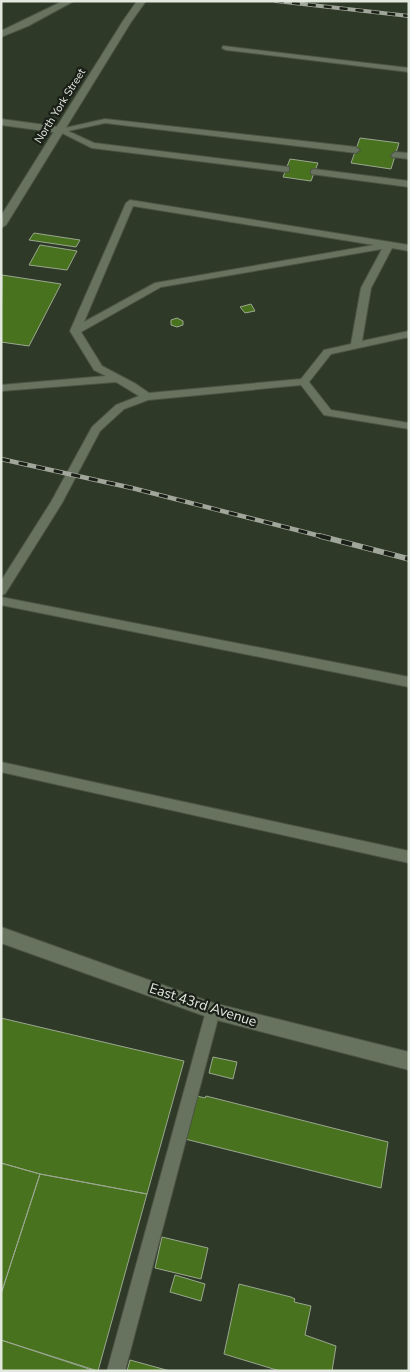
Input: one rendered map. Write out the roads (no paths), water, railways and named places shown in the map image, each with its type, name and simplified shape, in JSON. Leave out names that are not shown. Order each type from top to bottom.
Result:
[{"type":"main road","points":[[1,34],[70,1]]},
{"type":"main road","name":"North York Street","points":[[1,225],[127,21],[142,1]]},
{"type":"main road","points":[[1,122],[60,130]]},
{"type":"main road","name":"East 43rd Avenue","points":[[1,936],[213,1011],[409,1062]]},
{"type":"lane","points":[[226,48],[409,70]]},
{"type":"lane","points":[[60,130],[105,121],[356,150]]},
{"type":"lane","points":[[60,130],[92,145],[286,169]]},
{"type":"lane","points":[[396,155],[409,156]]},
{"type":"lane","points":[[314,172],[409,184]]},
{"type":"lane","points":[[75,331],[130,203],[409,248]]},
{"type":"lane","points":[[75,331],[158,285],[389,245]]},
{"type":"lane","points":[[356,345],[366,288],[389,245]]},
{"type":"lane","points":[[75,331],[98,368],[132,386],[147,398]]},
{"type":"lane","points":[[1,591],[56,502],[96,429],[120,406],[147,398],[304,382],[328,352],[409,334]]},
{"type":"lane","points":[[1,388],[115,378]]},
{"type":"lane","points":[[304,382],[328,413],[409,426]]},
{"type":"lane","points":[[1,601],[409,682]]},
{"type":"lane","points":[[1,767],[409,857]]},
{"type":"lane","points":[[116,1371],[213,1011]]},
{"type":"railway","points":[[276,1],[409,16]]},
{"type":"railway","points":[[1,459],[132,488],[324,537]]},
{"type":"railway","points":[[320,536],[409,559]]}]
